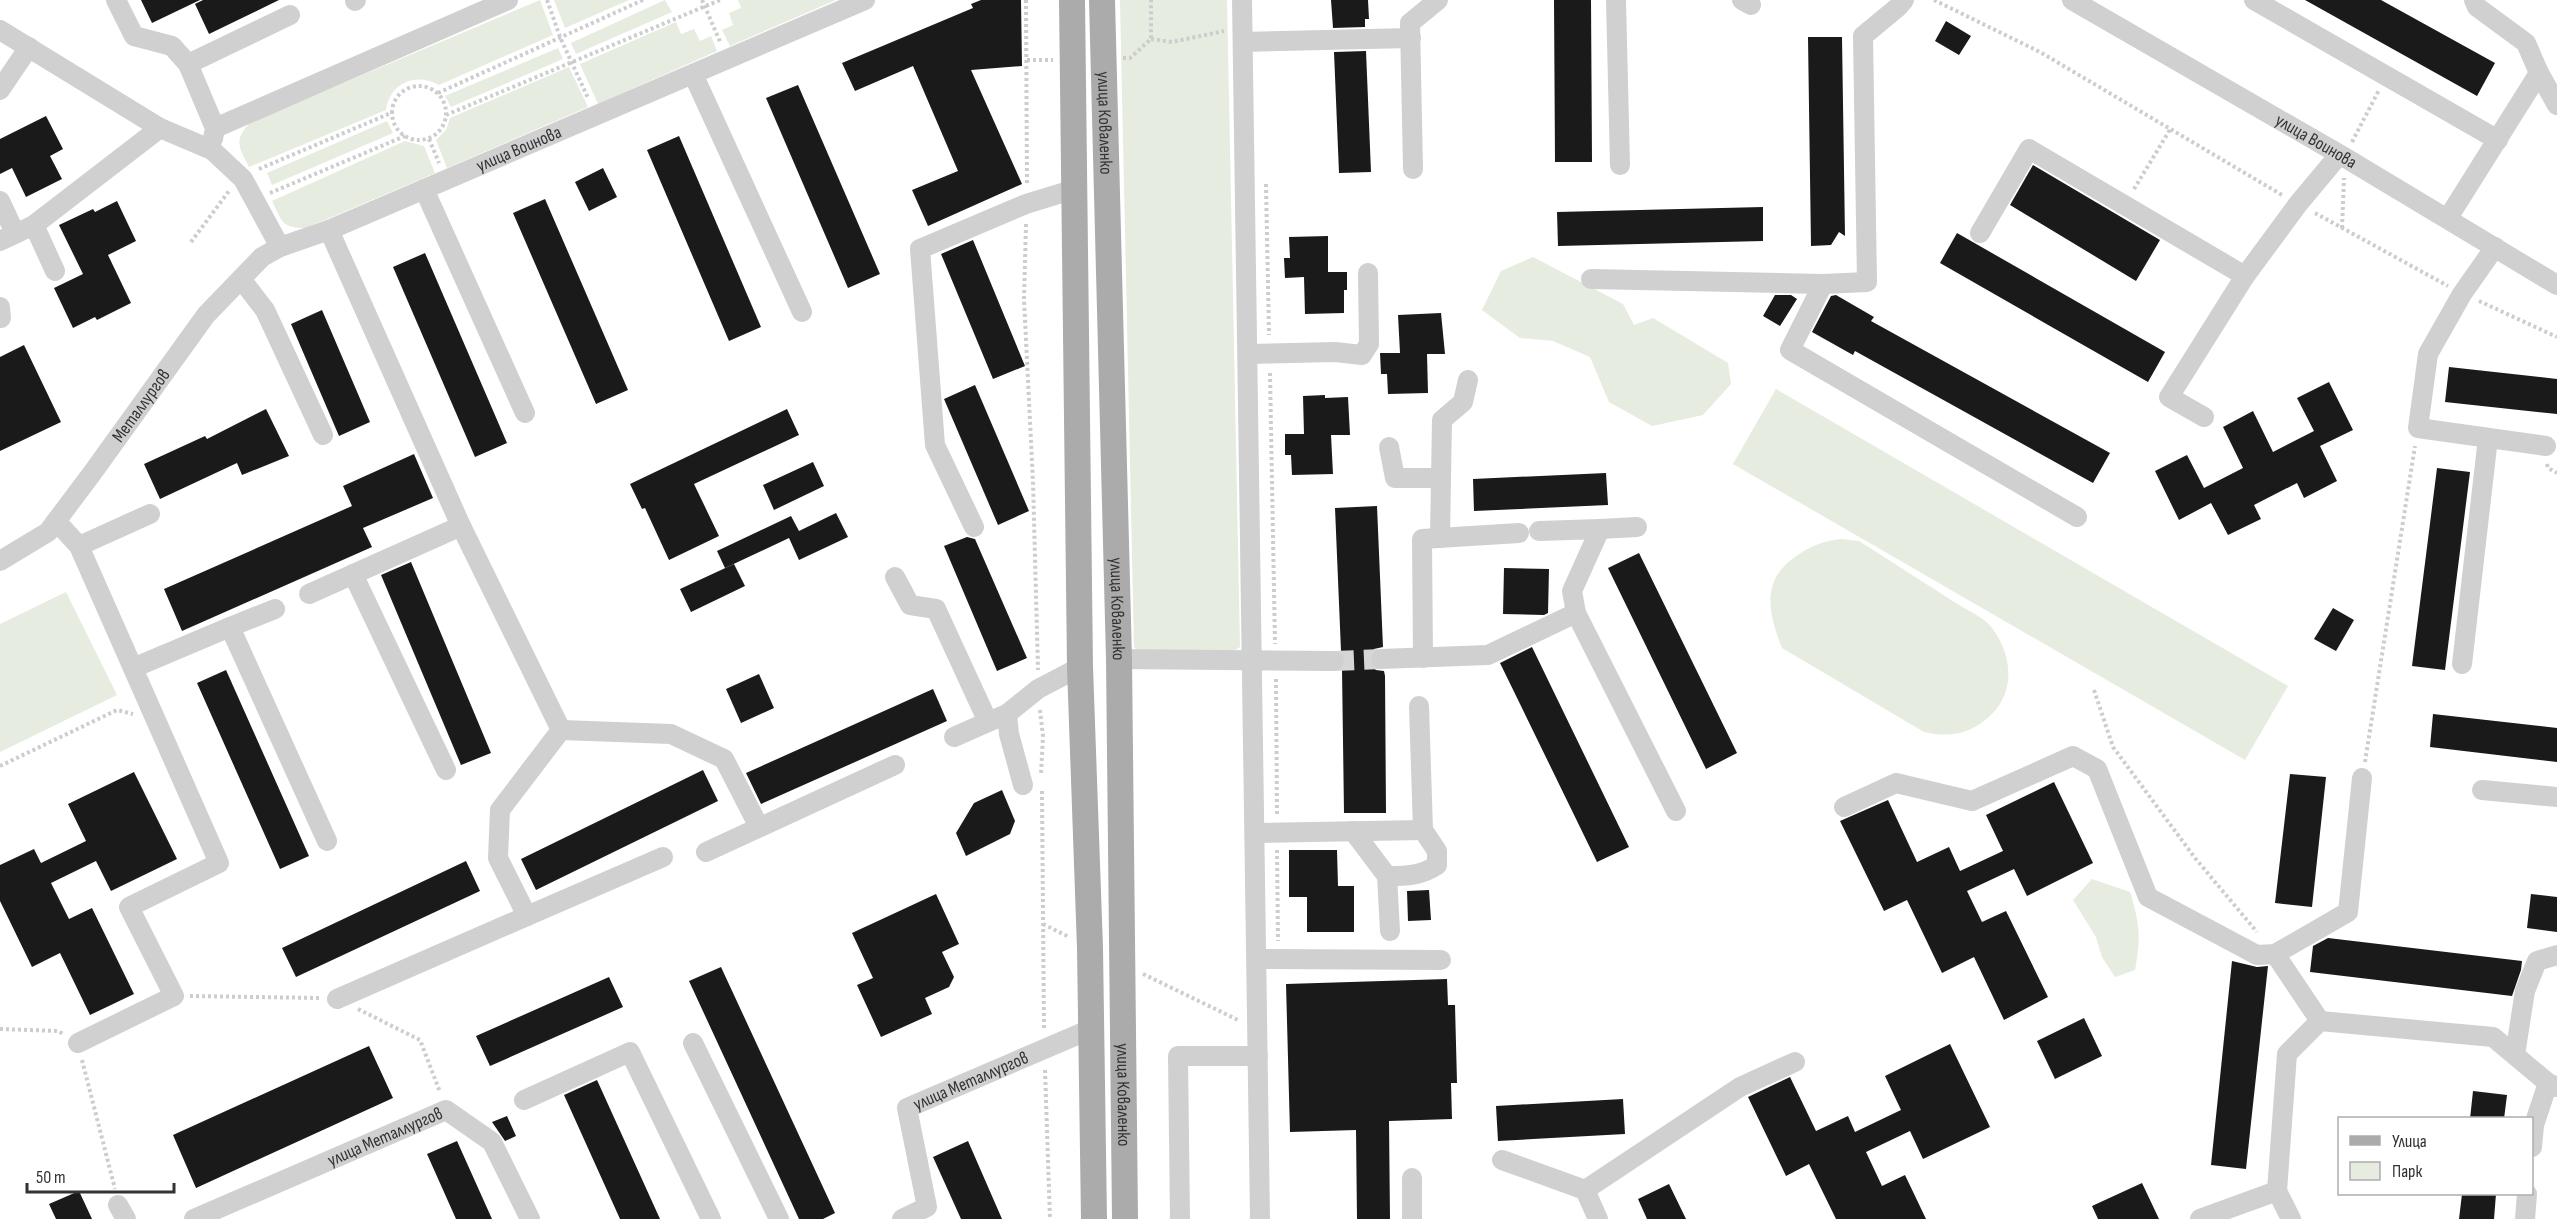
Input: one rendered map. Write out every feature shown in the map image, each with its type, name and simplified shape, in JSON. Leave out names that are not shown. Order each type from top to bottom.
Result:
[{"type":"main road","name":"улица Коваленко","points":[[1072,0],[1080,667],[1090,948],[1094,1219]]},
{"type":"main road","name":"улица Коваленко","points":[[1102,0],[1105,190],[1119,659],[1125,1219]]},
{"type":"main road","points":[[1076,189],[1105,190]]},
{"type":"main road","points":[[1080,667],[1119,659]]},
{"type":"main road","name":"улица Металлургов","points":[[1091,1029],[1123,1029]]},
{"type":"street","points":[[116,0],[134,36],[172,46],[188,64],[215,128],[212,150]]},
{"type":"street","points":[[215,128],[508,0]]},
{"type":"street","name":"улица Воинова","points":[[280,247],[329,230],[865,0]]},
{"type":"street","points":[[1242,0],[1260,1219]]},
{"type":"street","points":[[1413,169],[1410,23],[1438,0]]},
{"type":"street","points":[[1616,0],[1620,165]]},
{"type":"street","points":[[1591,279],[1823,284],[1867,282],[1863,36],[1899,7],[1904,0]]},
{"type":"street","name":"улица Воинова","points":[[2072,0],[2448,218],[2557,285]]},
{"type":"street","points":[[2254,0],[2498,140]]},
{"type":"street","points":[[2474,0],[2477,7],[2526,43],[2557,105]]},
{"type":"street","points":[[188,64],[290,15]]},
{"type":"street","points":[[0,30],[160,128],[212,150],[243,179],[280,247]]},
{"type":"street","points":[[1242,35],[1411,38]]},
{"type":"street","points":[[0,90],[29,47]]},
{"type":"street","points":[[2448,218],[2539,72]]},
{"type":"street","points":[[693,74],[802,312]]},
{"type":"street","points":[[0,201],[8,237],[34,225],[160,128]]},
{"type":"street","points":[[1980,233],[2029,149],[2245,276]]},
{"type":"street","points":[[2204,417],[2169,397],[2245,276],[2298,204],[2339,155]]},
{"type":"street","points":[[424,189],[525,413]]},
{"type":"street","points":[[974,527],[935,445],[920,249],[1026,204],[1076,189]]},
{"type":"street","points":[[34,225],[55,271]]},
{"type":"street","points":[[329,230],[461,526],[561,730]]},
{"type":"street","name":"Металлургов","points":[[0,561],[48,532],[206,315],[262,257],[280,247]]},
{"type":"street","points":[[2495,247],[2462,294],[2428,354],[2418,428],[2546,446]]},
{"type":"street","points":[[1248,354],[1335,352],[1362,355],[1369,344],[1368,273]]},
{"type":"street","points":[[241,279],[265,309],[322,435]]},
{"type":"street","points":[[1823,284],[1790,350],[2077,517]]},
{"type":"street","points":[[1440,538],[1442,420],[1463,402],[1468,380]]},
{"type":"street","points":[[2463,664],[2488,438]]},
{"type":"street","points":[[1389,447],[1395,477],[1441,478]]},
{"type":"street","points":[[79,546],[150,514]]},
{"type":"street","points":[[56,521],[79,546],[219,863],[129,907],[174,996],[78,1043]]},
{"type":"street","points":[[309,594],[461,526]]},
{"type":"street","points":[[1423,658],[1422,539],[1637,527]]},
{"type":"street","points":[[1600,529],[1572,591],[1576,613],[1676,811]]},
{"type":"street","points":[[353,574],[446,770]]},
{"type":"street","points":[[895,577],[910,605],[936,609],[988,722]]},
{"type":"street","points":[[134,668],[275,609]]},
{"type":"street","points":[[1382,659],[1488,655],[1576,613]]},
{"type":"street","points":[[230,627],[327,841]]},
{"type":"street","points":[[1119,659],[1334,661]]},
{"type":"street","points":[[954,737],[1007,714],[1038,689],[1080,667]]},
{"type":"street","points":[[1386,876],[1412,876],[1427,872],[1437,865],[1437,851],[1423,830],[1419,706]]},
{"type":"street","points":[[1007,714],[1009,734],[1023,785]]},
{"type":"street","points":[[561,730],[671,735],[724,759],[759,827]]},
{"type":"street","points":[[527,916],[498,858],[500,810],[561,730]]},
{"type":"street","points":[[1844,807],[1896,783],[1972,801],[2073,756],[2097,769],[2148,897],[2257,955],[2275,954],[2348,912],[2362,778]]},
{"type":"street","points":[[706,852],[895,765]]},
{"type":"street","points":[[2482,790],[2557,797]]},
{"type":"street","points":[[1255,833],[1423,830]]},
{"type":"street","points":[[1353,831],[1386,876],[1390,931]]},
{"type":"street","points":[[337,999],[663,857]]},
{"type":"street","points":[[2275,954],[2320,1021]]},
{"type":"street","points":[[2515,1055],[2526,992],[2537,961],[2557,955]]},
{"type":"street","points":[[1257,959],[1441,960]]},
{"type":"street","points":[[2320,1021],[2493,1037],[2553,1085],[2534,1125],[2533,1136]]},
{"type":"street","points":[[2291,1219],[2277,1191],[2287,1054],[2320,1021]]},
{"type":"street","name":"улица Металлургов","points":[[902,1219],[926,1213],[907,1108],[1044,1047],[1091,1029]]},
{"type":"street","points":[[693,1043],[779,1219]]},
{"type":"street","points":[[524,1100],[630,1052],[711,1219]]},
{"type":"street","points":[[1180,1219],[1178,1056],[1258,1056]]},
{"type":"street","points":[[1585,1190],[1740,1088],[1795,1062]]},
{"type":"street","name":"улица Металлургов","points":[[194,1219],[446,1110],[492,1142],[530,1219]]},
{"type":"street","points":[[1502,1160],[1585,1190],[1598,1219]]},
{"type":"street","points":[[1412,1178],[1412,1219]]},
{"type":"street","points":[[2200,1219],[2277,1191]]},
{"type":"street","points":[[2525,1219],[2527,1195]]},
{"type":"path","points":[[547,0],[596,115]]},
{"type":"path","points":[[438,93],[643,0]]},
{"type":"path","points":[[446,115],[720,0]]},
{"type":"path","points":[[1026,0],[1024,299],[1033,482],[1038,689],[1043,736],[1044,1047],[1050,1219]]},
{"type":"path","points":[[1934,0],[2040,52],[2298,204],[2462,294],[2557,338]]},
{"type":"path","points":[[1151,39],[1172,42],[1242,35]]},
{"type":"path","points":[[421,86],[438,93],[446,115],[443,124],[429,139],[413,139],[398,130],[391,113],[397,96],[404,90],[421,86]]},
{"type":"path","points":[[191,242],[225,195],[243,179],[256,171],[391,113]]},
{"type":"path","points":[[2124,205],[2171,128]]},
{"type":"path","points":[[268,194],[405,136]]},
{"type":"path","points":[[429,139],[446,179]]},
{"type":"path","points":[[1266,182],[1276,660],[1278,959]]},
{"type":"path","points":[[2362,778],[2418,428]]},
{"type":"path","points":[[2094,690],[2113,747],[2195,858],[2275,954]]},
{"type":"path","points":[[0,766],[117,710],[140,715],[153,711]]},
{"type":"path","points":[[1043,924],[1090,948]]},
{"type":"path","points":[[1122,964],[1258,1030]]},
{"type":"path","points":[[174,996],[337,999],[420,1040],[446,1110]]},
{"type":"path","points":[[0,1029],[58,1031],[78,1043],[122,1212]]},
{"type":"green space","points":[[540,0],[553,35],[439,85],[421,80],[405,82],[393,93],[386,110],[249,167],[240,149],[240,139],[251,122]]},
{"type":"green space","points":[[554,0],[629,0],[565,28]]},
{"type":"green space","points":[[665,0],[672,12],[576,54],[571,43]]},
{"type":"green space","points":[[738,0],[836,0],[730,46],[722,30],[733,25],[729,13],[741,8]]},
{"type":"green space","points":[[1120,0],[1227,0],[1240,647],[1233,651],[1139,652],[1134,647]]},
{"type":"green space","points":[[676,22],[681,34],[694,29],[700,41],[711,36],[717,51],[598,104],[580,64]]},
{"type":"green space","points":[[558,48],[563,59],[451,107],[445,96]]},
{"type":"green space","points":[[569,67],[588,107],[447,168],[436,140],[446,130],[450,118]]},
{"type":"green space","points":[[387,121],[393,133],[272,185],[267,173]]},
{"type":"green space","points":[[405,141],[424,146],[435,173],[306,228],[292,227],[283,222],[272,201]]},
{"type":"green space","points":[[1533,257],[1623,304],[1634,325],[1653,318],[1728,363],[1731,384],[1703,415],[1652,426],[1609,402],[1590,357],[1553,341],[1520,338],[1482,310],[1501,271]]},
{"type":"green space","points":[[1776,389],[2288,686],[2245,760],[1733,464]]},
{"type":"green space","points":[[1841,539],[1859,541],[1981,618],[1992,628],[2004,649],[2008,684],[1999,705],[1976,727],[1960,733],[1943,735],[1924,732],[1782,648],[1771,611],[1770,599],[1776,577],[1784,566],[1806,550],[1822,543]]},
{"type":"green space","points":[[66,592],[117,695],[0,752],[0,624]]},
{"type":"green space","points":[[2092,879],[2130,892],[2136,913],[2139,940],[2135,970],[2115,977],[2102,957],[2096,937],[2073,900]]},
{"type":"building","points":[[141,0],[200,0],[152,23]]},
{"type":"building","points":[[203,0],[279,0],[209,34],[195,4]]},
{"type":"building","points":[[981,0],[1021,0],[1022,66],[971,70],[1022,184],[928,226],[912,190],[958,171],[913,66],[855,91],[842,63],[973,8],[971,4]]},
{"type":"building","points":[[1331,0],[1368,0],[1369,19],[1365,19],[1365,27],[1333,28]]},
{"type":"building","points":[[1554,0],[1591,0],[1592,162],[1555,162]]},
{"type":"building","points":[[2305,0],[2381,0],[2495,63],[2477,96]]},
{"type":"building","points":[[1946,21],[1971,36],[1959,55],[1935,41]]},
{"type":"building","points":[[1808,37],[1842,37],[1845,236],[1839,232],[1831,245],[1811,246]]},
{"type":"building","points":[[1366,51],[1371,172],[1339,173],[1334,52]]},
{"type":"building","points":[[798,85],[880,274],[848,288],[766,98]]},
{"type":"building","points":[[46,116],[63,149],[50,156],[62,179],[26,197],[12,168],[0,174],[0,139]]},
{"type":"building","points":[[679,136],[761,327],[729,341],[647,150]]},
{"type":"building","points":[[2033,165],[2160,240],[2136,281],[2010,205]]},
{"type":"building","points":[[603,168],[617,197],[589,211],[575,182]]},
{"type":"building","points":[[545,199],[628,390],[596,404],[513,213]]},
{"type":"building","points":[[117,201],[136,241],[108,255],[131,303],[97,320],[95,317],[73,328],[54,288],[83,274],[59,225]]},
{"type":"building","points":[[1763,207],[1763,241],[1558,246],[1557,212]]},
{"type":"building","points":[[1957,233],[2165,352],[2148,382],[1940,263]]},
{"type":"building","points":[[1328,236],[1328,272],[1347,272],[1344,313],[1305,314],[1304,277],[1285,278],[1284,258],[1290,258],[1289,237]]},
{"type":"building","points":[[973,240],[1025,366],[993,379],[941,254]]},
{"type":"building","points":[[425,253],[507,443],[475,457],[393,267]]},
{"type":"building","points":[[1775,295],[1791,295],[1797,299],[1780,326],[1763,316]]},
{"type":"building","points":[[1836,295],[1874,317],[1871,321],[2110,453],[2093,483],[1855,351],[1853,355],[1812,332],[1831,296]]},
{"type":"building","points":[[322,310],[370,422],[339,436],[291,324]]},
{"type":"building","points":[[1441,313],[1445,354],[1427,354],[1428,393],[1388,394],[1387,374],[1381,374],[1380,353],[1400,353],[1398,315]]},
{"type":"building","points":[[24,345],[61,422],[0,451],[0,357]]},
{"type":"building","points":[[2449,367],[2557,379],[2557,414],[2445,402]]},
{"type":"building","points":[[2329,382],[2353,430],[2320,446],[2337,481],[2304,498],[2297,483],[2254,505],[2261,519],[2228,535],[2211,503],[2179,520],[2155,471],[2187,455],[2204,488],[2243,468],[2223,427],[2253,411],[2273,452],[2314,431],[2297,398]]},
{"type":"building","points":[[975,385],[1029,511],[998,525],[944,399]]},
{"type":"building","points":[[1325,395],[1325,398],[1348,397],[1350,435],[1331,435],[1333,474],[1292,475],[1291,455],[1285,455],[1285,434],[1304,434],[1303,396]]},
{"type":"building","points":[[266,409],[289,456],[242,475],[237,463],[160,499],[144,464],[205,436],[207,439]]},
{"type":"building","points":[[787,409],[799,435],[694,484],[719,536],[669,560],[645,508],[642,509],[630,484]]},
{"type":"building","points":[[414,454],[433,498],[363,528],[372,547],[182,631],[164,589],[352,506],[343,486]]},
{"type":"building","points":[[813,462],[824,486],[774,510],[763,485]]},
{"type":"building","points":[[2437,468],[2470,472],[2445,670],[2412,666]]},
{"type":"building","points":[[1606,473],[1608,505],[1474,511],[1473,479]]},
{"type":"building","points":[[1377,506],[1383,647],[1374,649],[1369,659],[1371,666],[1376,670],[1384,671],[1385,676],[1386,813],[1344,813],[1342,669],[1346,661],[1341,651],[1335,508]]},
{"type":"building","points":[[836,513],[848,537],[799,560],[789,538],[725,568],[717,551],[791,516],[799,531]]},
{"type":"building","points":[[967,537],[975,539],[1027,658],[997,671],[944,546]]},
{"type":"building","points":[[1639,553],[1737,753],[1706,769],[1608,568]]},
{"type":"building","points":[[411,562],[491,753],[461,765],[381,575]]},
{"type":"building","points":[[734,564],[745,586],[691,612],[680,589]]},
{"type":"building","points":[[1504,568],[1549,569],[1548,613],[1544,615],[1503,614]]},
{"type":"building","points":[[2333,608],[2354,620],[2336,651],[2314,639]]},
{"type":"building","points":[[1532,647],[1629,847],[1597,862],[1500,663]]},
{"type":"building","points":[[226,670],[309,856],[280,869],[197,683]]},
{"type":"building","points":[[759,674],[774,708],[741,723],[726,689]]},
{"type":"building","points":[[933,689],[947,721],[761,804],[746,773]]},
{"type":"building","points":[[2433,714],[2557,728],[2557,762],[2430,747]]},
{"type":"building","points":[[703,770],[718,801],[536,890],[521,859]]},
{"type":"building","points":[[134,772],[177,859],[111,891],[96,861],[51,883],[69,919],[92,908],[134,994],[90,1015],[60,953],[32,967],[0,901],[0,865],[34,849],[41,863],[86,841],[68,804]]},
{"type":"building","points":[[2290,774],[2326,777],[2312,907],[2275,903]]},
{"type":"building","points":[[2054,782],[2093,863],[2027,896],[2014,869],[1967,891],[1982,922],[2006,911],[2048,997],[2004,1020],[1974,957],[1942,973],[1907,900],[1884,911],[1840,821],[1888,800],[1917,862],[1949,847],[1960,871],[2003,851],[1986,815]]},
{"type":"building","points":[[1002,790],[1015,821],[1010,834],[966,856],[956,833],[974,803]]},
{"type":"building","points":[[1289,850],[1337,850],[1338,886],[1354,886],[1354,932],[1307,932],[1307,897],[1289,897]]},
{"type":"building","points":[[466,861],[480,891],[296,977],[282,948]]},
{"type":"building","points":[[1429,890],[1431,920],[1408,921],[1407,891]]},
{"type":"building","points":[[936,894],[959,944],[942,952],[954,977],[949,987],[925,998],[932,1014],[881,1037],[857,985],[873,978],[852,933]]},
{"type":"building","points":[[2531,894],[2557,897],[2557,932],[2527,928]]},
{"type":"building","points":[[2328,938],[2522,961],[2521,970],[2512,996],[2310,972],[2313,946]]},
{"type":"building","points":[[2232,961],[2257,967],[2268,966],[2246,1169],[2211,1165]]},
{"type":"building","points":[[721,967],[835,1213],[823,1219],[799,1219],[689,981]]},
{"type":"building","points":[[609,977],[623,1007],[490,1066],[476,1036]]},
{"type":"building","points":[[1447,979],[1448,1005],[1455,1005],[1457,1083],[1451,1083],[1452,1119],[1389,1121],[1390,1219],[1357,1219],[1356,1130],[1290,1132],[1286,984]]},
{"type":"building","points":[[2084,1018],[2102,1056],[2055,1079],[2037,1041]]},
{"type":"building","points":[[1950,1044],[1990,1127],[1923,1159],[1910,1131],[1866,1152],[1882,1186],[1905,1175],[1926,1219],[1836,1219],[1809,1164],[1786,1176],[1748,1097],[1790,1077],[1816,1131],[1848,1116],[1855,1132],[1901,1110],[1885,1076]]},
{"type":"building","points":[[369,1046],[393,1098],[196,1188],[173,1135]]},
{"type":"building","points":[[597,1080],[660,1219],[620,1219],[564,1095]]},
{"type":"building","points":[[2473,1091],[2507,1095],[2504,1117],[2470,1117]]},
{"type":"building","points":[[1623,1099],[1625,1134],[1498,1141],[1496,1106]]},
{"type":"building","points":[[507,1116],[516,1136],[505,1141],[492,1122]]},
{"type":"building","points":[[457,1141],[492,1219],[456,1219],[427,1154]]},
{"type":"building","points":[[968,1141],[1002,1219],[961,1219],[933,1157]]},
{"type":"building","points":[[2142,1183],[2159,1219],[2098,1219],[2092,1206]]},
{"type":"building","points":[[1669,1184],[1686,1219],[1647,1219],[1638,1199]]},
{"type":"building","points":[[79,1191],[92,1219],[56,1219],[49,1204]]},
{"type":"building","points":[[2462,1195],[2496,1195],[2494,1219],[2459,1219]]},
{"type":"tunnel","points":[[1334,661],[1381,659]]}]
